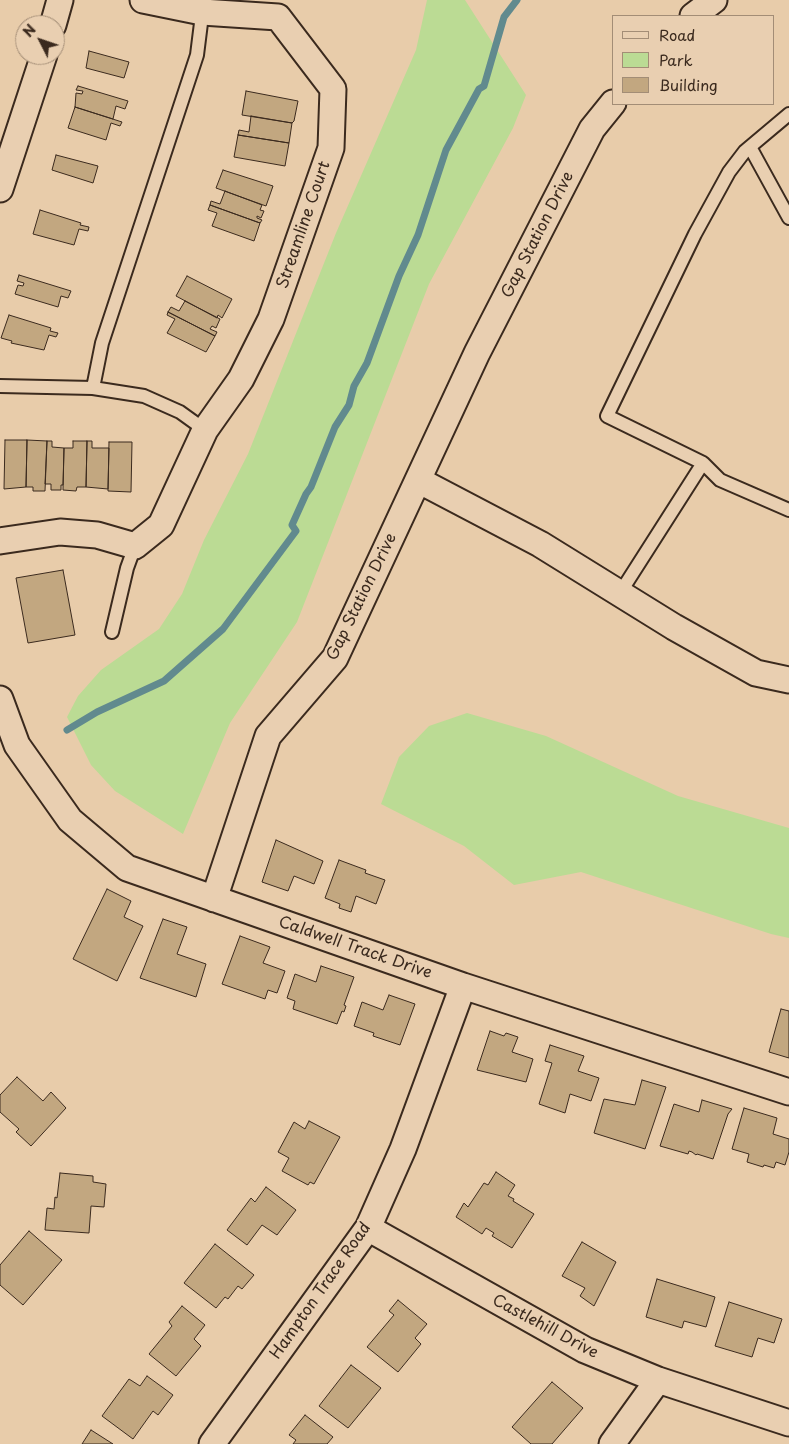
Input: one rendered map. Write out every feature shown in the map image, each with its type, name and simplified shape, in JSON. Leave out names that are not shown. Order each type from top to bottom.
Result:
[{"type":"street","points":[[56,15],[60,0]]},
{"type":"street","name":"Streamline Court","points":[[135,546],[161,526],[205,430],[241,379],[272,319],[331,148],[333,89],[278,17],[203,6],[143,0]]},
{"type":"street","points":[[694,15],[714,0]]},
{"type":"street","points":[[0,189],[8,137],[40,65]]},
{"type":"street","name":"Gap Station Drive","points":[[214,898],[268,736],[335,658],[477,353],[592,129],[612,104]]},
{"type":"street","points":[[418,480],[540,544],[674,627],[756,673],[789,680]]},
{"type":"street","points":[[0,541],[60,532],[97,534],[135,546]]},
{"type":"street","name":"Caldwell Track Drive","points":[[0,700],[17,745],[70,820],[127,868],[463,986],[789,1092]]},
{"type":"street","name":"Hampton Trace Road","points":[[212,1444],[368,1228],[403,1149],[463,986]]},
{"type":"street","name":"Castlehill Drive","points":[[368,1228],[585,1350],[658,1380],[789,1423]]},
{"type":"street","points":[[612,1444],[658,1380]]},
{"type":"lane","points":[[93,388],[102,343],[197,55],[203,6]]},
{"type":"lane","points":[[789,114],[750,147],[729,172],[695,234],[607,416],[703,463],[720,480],[789,510]]},
{"type":"lane","points":[[750,147],[789,218]]},
{"type":"lane","points":[[0,386],[93,388],[144,396],[180,412],[205,430]]},
{"type":"lane","points":[[620,593],[703,463]]},
{"type":"lane","points":[[112,632],[126,568],[135,546]]},
{"type":"green space","points":[[427,0],[465,0],[526,95],[513,128],[429,284],[297,622],[230,723],[183,834],[115,791],[91,765],[67,717],[78,696],[101,670],[159,629],[182,594],[204,540],[248,454],[336,233],[416,50]]},
{"type":"green space","points":[[467,713],[546,736],[678,796],[789,828],[789,938],[771,934],[581,872],[514,885],[464,846],[381,804],[399,757],[429,726]]},
{"type":"building","points":[[89,51],[129,62],[124,78],[86,68]]},
{"type":"building","points":[[78,86],[128,101],[125,109],[116,106],[113,119],[75,107],[76,93],[82,94],[83,91],[76,90]]},
{"type":"building","points":[[246,91],[298,101],[294,121],[292,123],[242,115]]},
{"type":"building","points":[[75,107],[122,122],[120,126],[111,123],[106,140],[68,128]]},
{"type":"building","points":[[251,116],[292,123],[289,143],[238,135],[239,130],[249,132]]},
{"type":"building","points":[[238,135],[289,143],[285,166],[234,157]]},
{"type":"building","points":[[56,155],[98,166],[93,183],[52,170]]},
{"type":"building","points":[[223,170],[273,186],[266,206],[216,188]]},
{"type":"building","points":[[225,191],[262,205],[260,210],[264,211],[261,218],[257,216],[257,218],[262,220],[260,223],[210,205],[211,201],[220,204]]},
{"type":"building","points":[[210,205],[260,223],[254,241],[212,226],[217,213],[208,210]]},
{"type":"building","points":[[40,210],[81,223],[80,225],[89,227],[88,231],[79,229],[74,245],[33,234]]},
{"type":"building","points":[[19,275],[71,291],[68,298],[61,296],[58,307],[15,294],[18,285],[23,286],[24,283],[17,281]]},
{"type":"building","points":[[187,276],[232,299],[222,318],[218,315],[217,318],[176,296]]},
{"type":"building","points":[[185,301],[220,319],[216,328],[212,326],[210,329],[217,332],[215,336],[168,312],[171,307],[179,311]]},
{"type":"building","points":[[168,312],[215,336],[206,352],[167,333],[175,319],[167,315]]},
{"type":"building","points":[[9,315],[51,328],[50,331],[58,333],[56,337],[49,335],[44,350],[11,343],[12,341],[1,338]]},
{"type":"building","points":[[5,440],[27,440],[26,487],[4,489]]},
{"type":"building","points":[[27,440],[47,441],[45,491],[33,491],[33,487],[26,487]]},
{"type":"building","points":[[47,441],[52,441],[52,447],[64,448],[63,485],[61,485],[61,490],[51,490],[51,484],[45,484]]},
{"type":"building","points":[[73,441],[87,441],[86,487],[77,487],[76,491],[63,490],[64,448],[73,448]]},
{"type":"building","points":[[87,441],[92,441],[92,448],[109,448],[108,489],[86,487]]},
{"type":"building","points":[[109,442],[132,442],[131,492],[108,491]]},
{"type":"building","points":[[63,570],[75,635],[28,643],[16,578]]},
{"type":"building","points":[[276,840],[323,861],[314,884],[294,876],[288,891],[262,882]]},
{"type":"building","points":[[339,860],[366,870],[365,873],[385,880],[376,904],[356,896],[351,912],[339,908],[340,904],[325,898]]},
{"type":"building","points":[[107,889],[131,901],[124,917],[143,926],[117,981],[73,959]]},
{"type":"building","points":[[163,919],[187,927],[177,954],[206,964],[196,997],[140,978]]},
{"type":"building","points":[[240,936],[270,947],[263,963],[285,971],[277,993],[268,990],[265,999],[222,984]]},
{"type":"building","points":[[321,966],[354,977],[344,1005],[346,1006],[344,1012],[342,1011],[337,1024],[293,1009],[295,1001],[287,998],[295,974],[316,982]]},
{"type":"building","points":[[389,995],[415,1004],[400,1045],[373,1036],[374,1033],[354,1026],[362,1002],[383,1010]]},
{"type":"building","points":[[781,1009],[789,1011],[789,1058],[769,1052]]},
{"type":"building","points":[[490,1031],[504,1036],[506,1033],[518,1037],[512,1052],[533,1059],[526,1082],[477,1070]]},
{"type":"building","points":[[550,1045],[584,1056],[578,1071],[599,1078],[591,1101],[570,1094],[565,1113],[539,1104],[552,1063],[545,1061]]},
{"type":"building","points":[[17,1077],[43,1101],[51,1092],[66,1108],[31,1146],[16,1132],[19,1129],[0,1112],[0,1095]]},
{"type":"building","points":[[642,1080],[666,1087],[645,1149],[594,1133],[604,1099],[635,1105]]},
{"type":"building","points":[[702,1100],[732,1109],[728,1114],[713,1159],[696,1155],[689,1151],[688,1154],[660,1146],[674,1104],[699,1112]]},
{"type":"building","points":[[744,1108],[777,1118],[773,1134],[789,1139],[789,1152],[785,1165],[776,1162],[774,1168],[764,1165],[763,1167],[747,1162],[749,1154],[732,1149]]},
{"type":"building","points":[[309,1121],[340,1137],[314,1184],[310,1182],[308,1185],[282,1171],[289,1158],[278,1152],[294,1122],[305,1129]]},
{"type":"building","points":[[496,1172],[515,1185],[508,1196],[534,1214],[512,1248],[492,1236],[494,1233],[486,1228],[482,1234],[456,1217],[464,1203],[468,1207],[484,1183],[488,1185]]},
{"type":"building","points":[[60,1173],[93,1176],[93,1182],[106,1184],[104,1207],[91,1206],[89,1233],[45,1230],[47,1208],[54,1209]]},
{"type":"building","points":[[266,1187],[296,1210],[277,1235],[262,1225],[247,1245],[227,1230],[251,1198],[255,1202]]},
{"type":"building","points":[[29,1231],[62,1260],[23,1305],[0,1285],[0,1265]]},
{"type":"building","points":[[582,1242],[616,1262],[594,1306],[580,1296],[585,1288],[562,1276]]},
{"type":"building","points":[[215,1244],[254,1275],[242,1289],[238,1286],[228,1299],[225,1297],[216,1308],[184,1283]]},
{"type":"building","points":[[657,1279],[715,1297],[706,1327],[684,1321],[682,1328],[646,1317]]},
{"type":"building","points":[[398,1300],[427,1324],[415,1338],[421,1344],[398,1372],[367,1347],[394,1315],[389,1311]]},
{"type":"building","points":[[729,1302],[782,1319],[774,1343],[758,1338],[752,1357],[715,1346]]},
{"type":"building","points":[[182,1306],[205,1325],[194,1339],[201,1346],[176,1376],[149,1354],[172,1326],[169,1322]]},
{"type":"building","points":[[351,1365],[381,1388],[348,1428],[319,1406]]},
{"type":"building","points":[[147,1376],[173,1395],[158,1415],[153,1411],[133,1439],[102,1416],[129,1379],[140,1386]]},
{"type":"building","points":[[552,1382],[583,1408],[552,1444],[531,1444],[512,1427]]},
{"type":"building","points":[[305,1415],[333,1437],[327,1444],[293,1444],[296,1440],[289,1435]]},
{"type":"building","points":[[91,1430],[113,1444],[82,1444]]},
{"type":"waterway","points":[[67,730],[97,712],[164,681],[223,629],[296,531],[292,525],[311,487],[335,427],[349,405],[354,386],[367,363],[399,276],[418,235],[446,150],[479,89],[484,86],[504,17],[517,0]]}]
